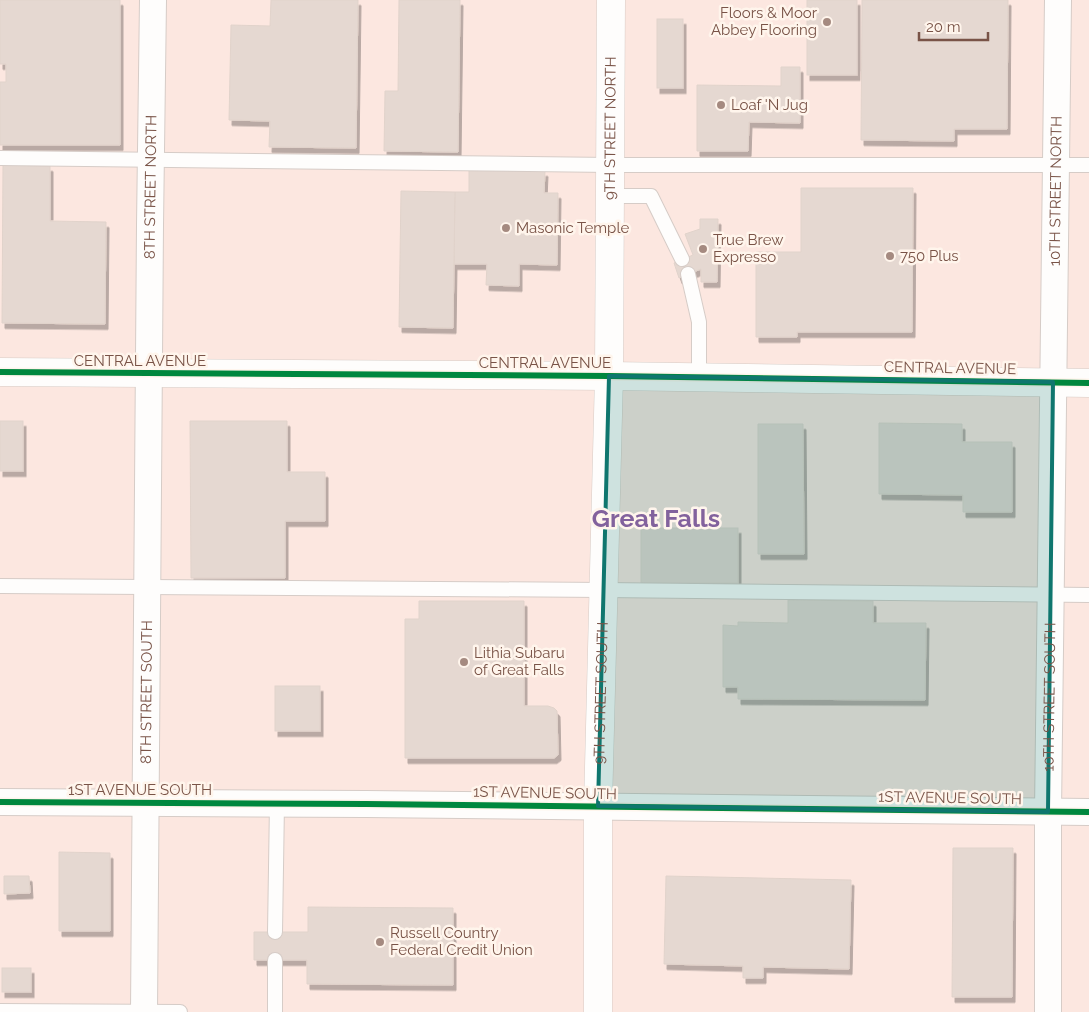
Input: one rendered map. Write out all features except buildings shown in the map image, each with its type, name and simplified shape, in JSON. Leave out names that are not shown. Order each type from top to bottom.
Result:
[{"type":"street","name":"8TH STREET NORTH","points":[[149,373],[154,0]]},
{"type":"street","name":"9TH STREET NORTH","points":[[609,376],[611,0]]},
{"type":"street","name":"10TH STREET NORTH","points":[[1053,382],[1058,0]]},
{"type":"street","name":"CENTRAL AVENUE","points":[[0,372],[609,376],[1089,383]]},
{"type":"street","name":"8TH STREET SOUTH","points":[[144,1012],[149,373]]},
{"type":"street","name":"9TH STREET SOUTH","points":[[598,1012],[598,806],[609,376]]},
{"type":"street","name":"10TH STREET SOUTH","points":[[1048,1012],[1048,812],[1053,382]]},
{"type":"street","name":"1ST AVENUE SOUTH","points":[[0,802],[277,803],[1089,812]]},
{"type":"lane","points":[[0,158],[610,165],[1089,165]]},
{"type":"lane","points":[[610,196],[651,196],[682,259]]},
{"type":"lane","points":[[688,274],[699,322],[699,377]]},
{"type":"lane","points":[[0,586],[1089,595]]},
{"type":"lane","points":[[275,932],[277,803]]},
{"type":"lane","points":[[275,960],[275,1012]]},
{"type":"lane","points":[[0,1011],[180,1012]]},
{"type":"highlighted area","points":[[609,376],[1053,382],[1048,812],[598,806]]},
{"type":"shaded area","points":[[0,0],[1089,0],[1089,1012],[0,1012]]},
{"type":"cycle path","points":[[0,372],[609,376],[1089,383]]},
{"type":"cycle path","points":[[0,802],[1089,812]]},
{"type":"place","name":"Floors & Moor Abbey Flooring","points":[[827,22]]},
{"type":"place","name":"Loaf 'N Jug","points":[[721,105]]},
{"type":"place","name":"Masonic Temple","points":[[506,228]]},
{"type":"place","name":"True Brew Expresso","points":[[703,249]]},
{"type":"place","name":"750 Plus","points":[[890,256]]},
{"type":"place","name":"Lithia Subaru of Great Falls","points":[[464,662]]},
{"type":"place","name":"Russell Country Federal Credit Union","points":[[380,942]]},
{"type":"district","name":"Great Falls","points":[[656,518]]}]
